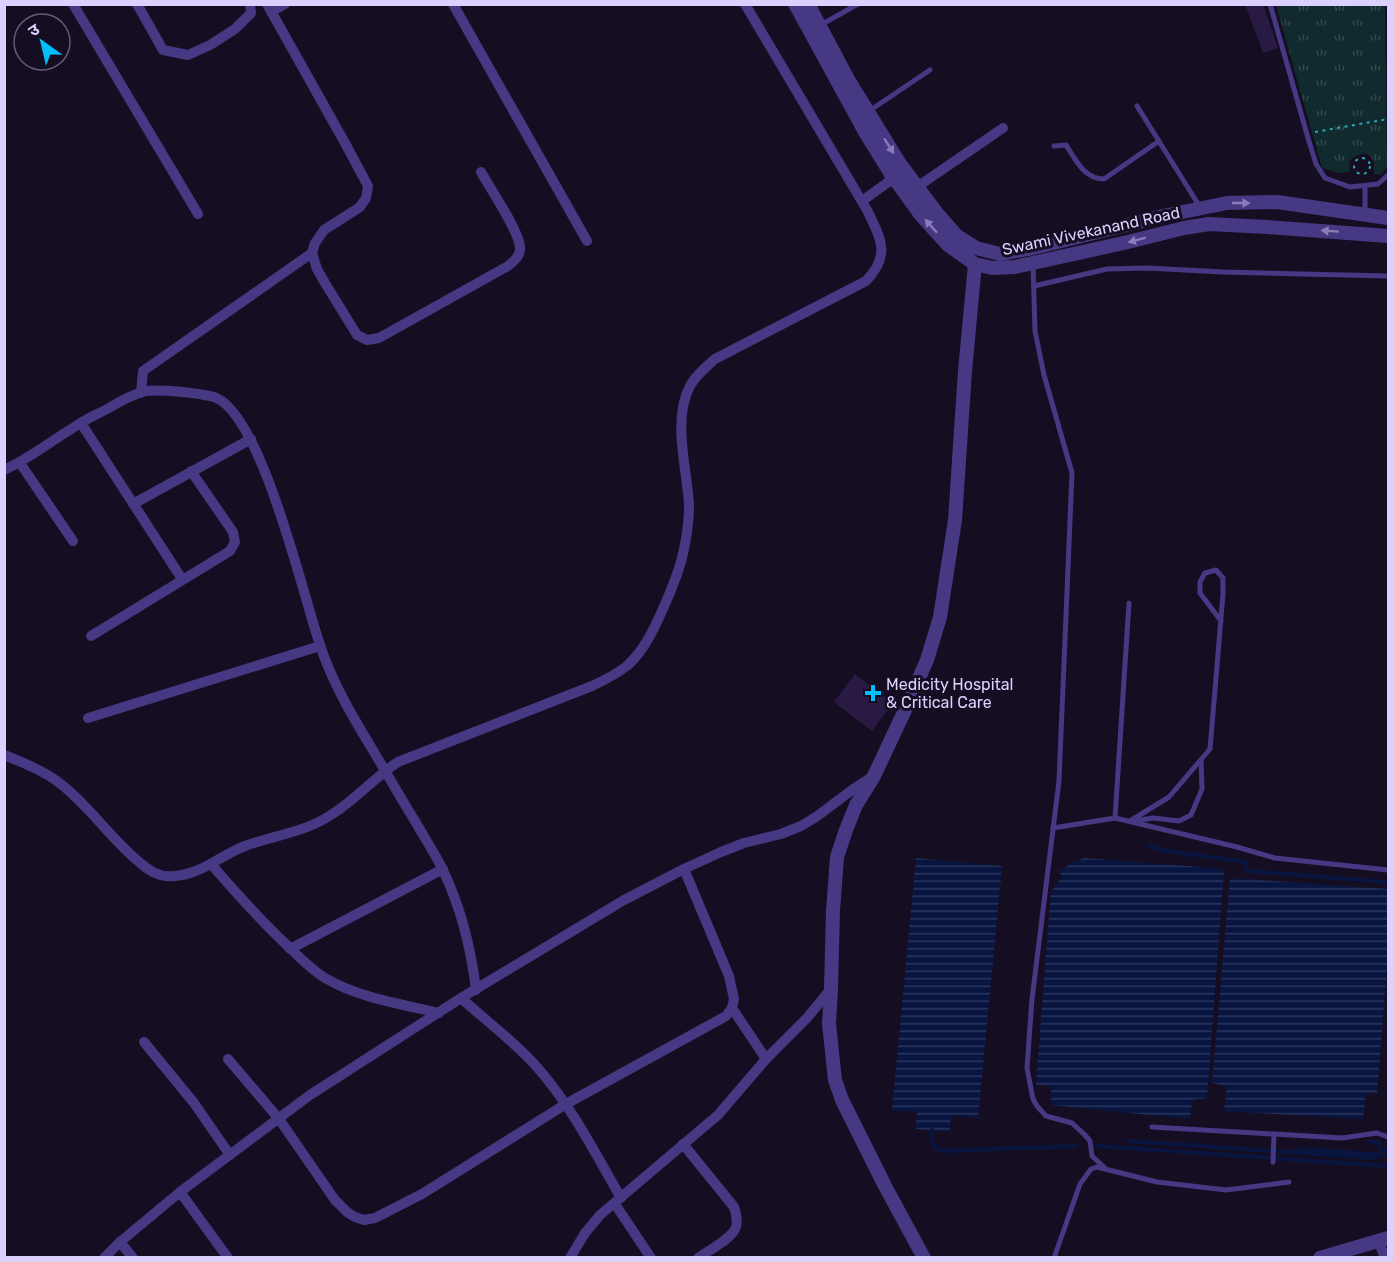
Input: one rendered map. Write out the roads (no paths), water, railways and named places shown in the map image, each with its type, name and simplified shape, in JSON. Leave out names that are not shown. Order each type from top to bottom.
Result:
[{"type":"street","points":[[73,4],[198,214]]},
{"type":"street","points":[[137,4],[163,50],[188,55],[210,45],[235,29],[251,13],[250,4]]},
{"type":"street","points":[[285,4],[269,8],[368,186],[366,198],[360,207],[324,230],[315,243],[312,253],[324,283],[357,335],[367,340],[379,338],[517,259],[521,249],[517,237],[481,172]]},
{"type":"street","points":[[453,4],[587,241]]},
{"type":"street","points":[[4,755],[56,780],[136,860],[150,871],[161,876],[173,877],[188,874],[211,864],[243,846],[319,823],[335,813],[385,770],[398,762],[592,686],[612,677],[628,664],[646,645],[677,576],[687,533],[689,506],[681,424],[683,405],[690,386],[715,359],[866,281],[875,272],[881,259],[882,246],[878,232],[862,201],[745,4]]},
{"type":"street","name":"Swami Vivekanand Road","points":[[795,4],[815,29],[849,81],[862,115],[899,174],[920,214],[948,245],[975,264],[992,268],[1016,267],[1209,224],[1267,226],[1389,236]]},
{"type":"street","name":"Swami Vivekanand Road","points":[[808,4],[815,29]]},
{"type":"street","points":[[917,187],[1004,128]]},
{"type":"street","points":[[862,201],[899,174]]},
{"type":"street","name":"Swami Vivekanand Road","points":[[899,174],[917,187],[957,236],[976,248],[1000,254],[1200,207]]},
{"type":"street","points":[[1200,207],[1227,203],[1277,202],[1389,218]]},
{"type":"street","points":[[141,393],[143,371],[312,253]]},
{"type":"street","points":[[924,1257],[885,1186],[842,1100],[835,1080],[829,1024],[832,911],[837,857],[856,805],[874,776],[927,660],[940,617],[955,520],[975,264]]},
{"type":"street","points":[[4,470],[20,463],[81,423],[132,395],[148,391],[169,391],[215,397],[232,411],[251,439],[272,489],[320,646],[344,700],[442,869],[459,909],[468,938],[476,990]]},
{"type":"street","points":[[81,423],[182,579]]},
{"type":"street","points":[[134,504],[251,439]]},
{"type":"street","points":[[20,463],[73,541]]},
{"type":"street","points":[[91,636],[230,551],[235,542],[233,532],[191,471]]},
{"type":"street","points":[[88,718],[320,646]]},
{"type":"street","points":[[104,1257],[180,1192],[310,1095],[461,999],[624,900],[721,852],[801,826],[874,776]]},
{"type":"street","points":[[211,864],[250,909],[306,964],[324,977],[369,996],[439,1013]]},
{"type":"street","points":[[290,949],[442,869]]},
{"type":"street","points":[[228,1059],[279,1119],[347,1212],[355,1218],[364,1220],[375,1218],[422,1194],[566,1104],[726,1016],[732,1008],[734,999],[729,975],[684,869]]},
{"type":"street","points":[[570,1257],[600,1215],[718,1115],[831,989]]},
{"type":"street","points":[[461,999],[520,1050],[566,1104],[651,1257]]},
{"type":"street","points":[[732,1008],[766,1059]]},
{"type":"street","points":[[144,1042],[194,1104],[230,1155]]},
{"type":"street","points":[[683,1144],[734,1208],[736,1215],[737,1225],[733,1232],[698,1257]]},
{"type":"street","points":[[180,1192],[228,1257]]},
{"type":"street","points":[[1320,1257],[1383,1239],[1385,1257]]},
{"type":"street","points":[[120,1242],[133,1257]]},
{"type":"lane","points":[[815,29],[858,4]]},
{"type":"lane","points":[[1270,4],[1306,134],[1316,164],[1324,178],[1350,187],[1378,184],[1389,175]]},
{"type":"lane","points":[[862,115],[930,70]]},
{"type":"lane","points":[[1137,106],[1200,207]]},
{"type":"lane","points":[[1054,146],[1066,146],[1086,174],[1097,179],[1104,179],[1159,141]]},
{"type":"lane","points":[[1365,186],[1365,214]]},
{"type":"lane","points":[[1033,264],[1035,331],[1044,375],[1072,473],[1059,781],[1032,999],[1026,1068],[1033,1099],[1037,1106],[1046,1116],[1072,1124],[1084,1134],[1090,1141],[1092,1156],[1105,1168]]},
{"type":"lane","points":[[1034,286],[1107,269],[1147,268],[1389,276]]},
{"type":"lane","points":[[1130,821],[1169,796],[1210,749],[1221,621],[1223,578],[1216,570],[1205,573],[1200,582],[1200,593],[1221,621]]},
{"type":"lane","points":[[1115,818],[1129,603]]},
{"type":"lane","points":[[1130,821],[1153,818],[1179,821],[1191,815],[1202,789],[1201,760]]},
{"type":"lane","points":[[1053,828],[1115,818],[1275,858],[1389,870]]},
{"type":"lane","points":[[1152,1127],[1342,1138],[1377,1133],[1389,1137]]},
{"type":"lane","points":[[1273,1162],[1274,1134]]},
{"type":"lane","points":[[1054,1257],[1080,1184],[1091,1169],[1097,1167],[1157,1182],[1226,1190],[1289,1182]]},
{"type":"waterway","points":[[1150,846],[1159,850],[1245,862],[1247,871],[1388,882]]},
{"type":"waterway","points":[[932,1130],[934,1145],[941,1151],[1075,1146]]},
{"type":"waterway","points":[[1129,1141],[1375,1158]]},
{"type":"waterway","points":[[1370,1142],[1380,1142],[1380,1149],[1388,1150]]},
{"type":"waterway","points":[[1097,1146],[1388,1166]]},
{"type":"waterway","points":[[1300,1149],[1388,1155]]},
{"type":"place","name":"Medicity Hospital & Critical Care","points":[[873,693]]}]
